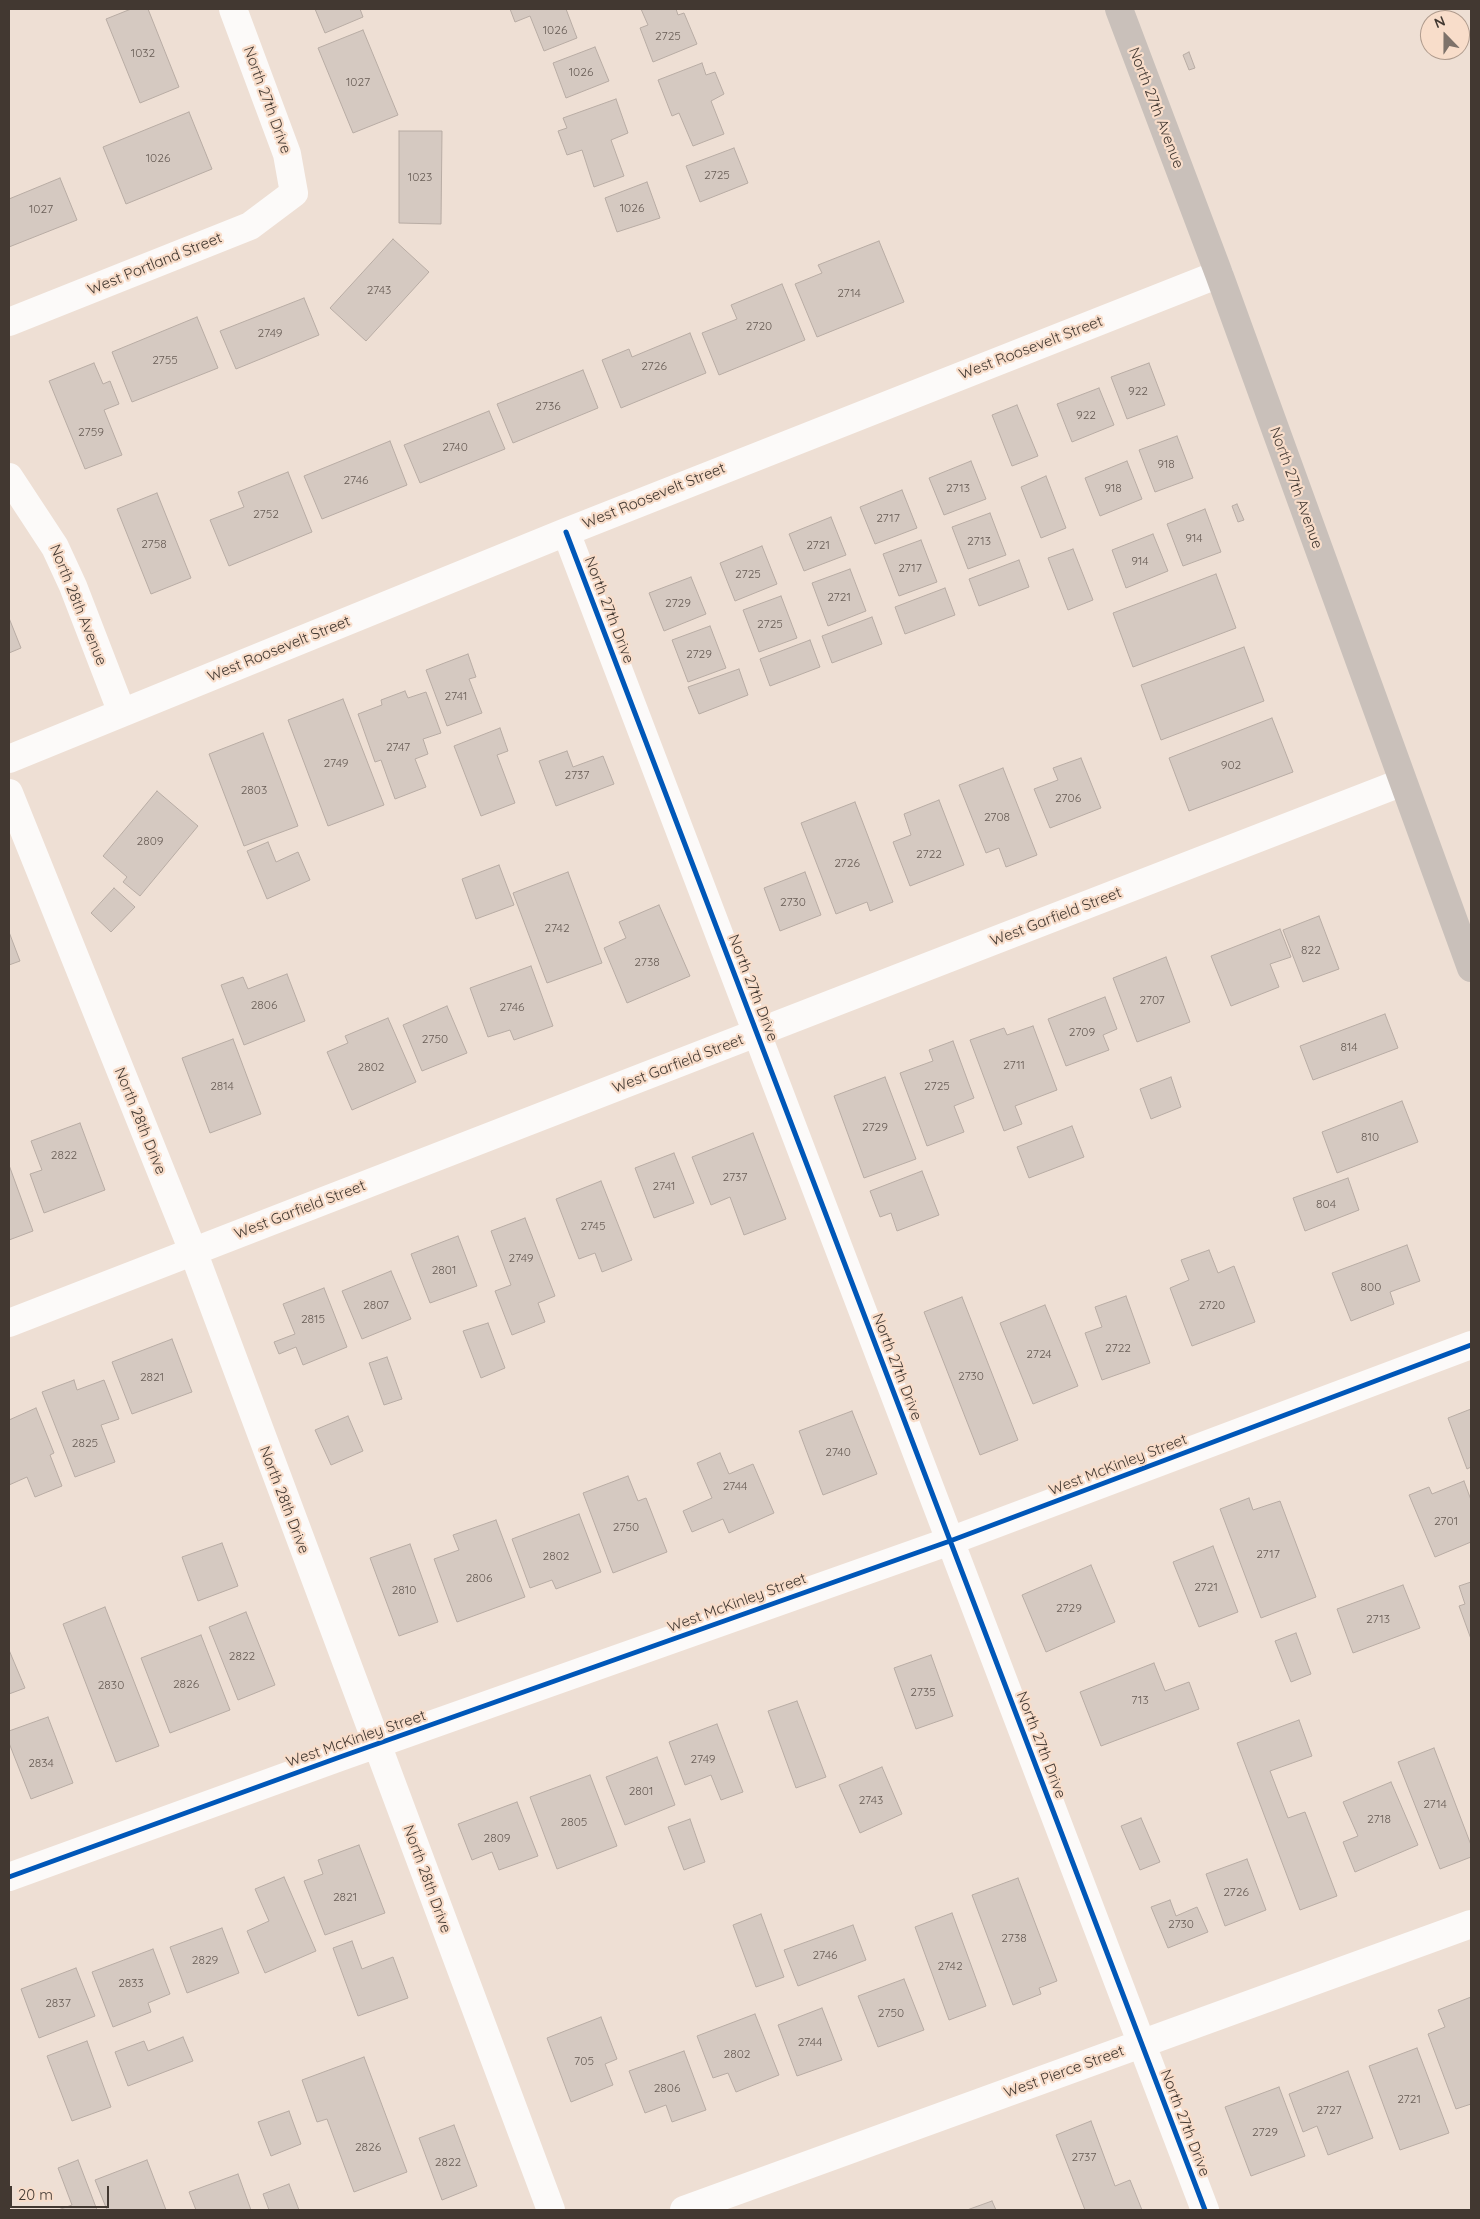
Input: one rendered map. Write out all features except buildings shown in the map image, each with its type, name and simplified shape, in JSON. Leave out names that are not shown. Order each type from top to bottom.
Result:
[{"type":"main road","name":"North 27th Avenue","points":[[1118,9],[1219,274],[1471,968]]},
{"type":"street","name":"North 27th Drive","points":[[233,9],[287,154],[294,193]]},
{"type":"street","name":"West Portland Street","points":[[9,322],[250,226],[294,193]]},
{"type":"street","name":"West Roosevelt Street","points":[[9,759],[566,532],[1219,274]]},
{"type":"street","name":"North 28th Avenue","points":[[9,477],[56,547],[122,713]]},
{"type":"street","name":"North 27th Drive","points":[[566,532],[1205,2210]]},
{"type":"street","name":"West Garfield Street","points":[[9,1324],[1403,782]]},
{"type":"street","name":"North 28th Drive","points":[[9,793],[193,1252],[551,2210]]},
{"type":"street","name":"West McKinley Street","points":[[9,1877],[377,1744],[950,1541],[1471,1346]]},
{"type":"street","name":"West Pierce Street","points":[[684,2210],[1471,1924]]},
{"type":"cycle path","points":[[566,532],[1205,2210]]},
{"type":"cycle path","points":[[9,1877],[340,1757],[950,1541],[1471,1345]]}]
